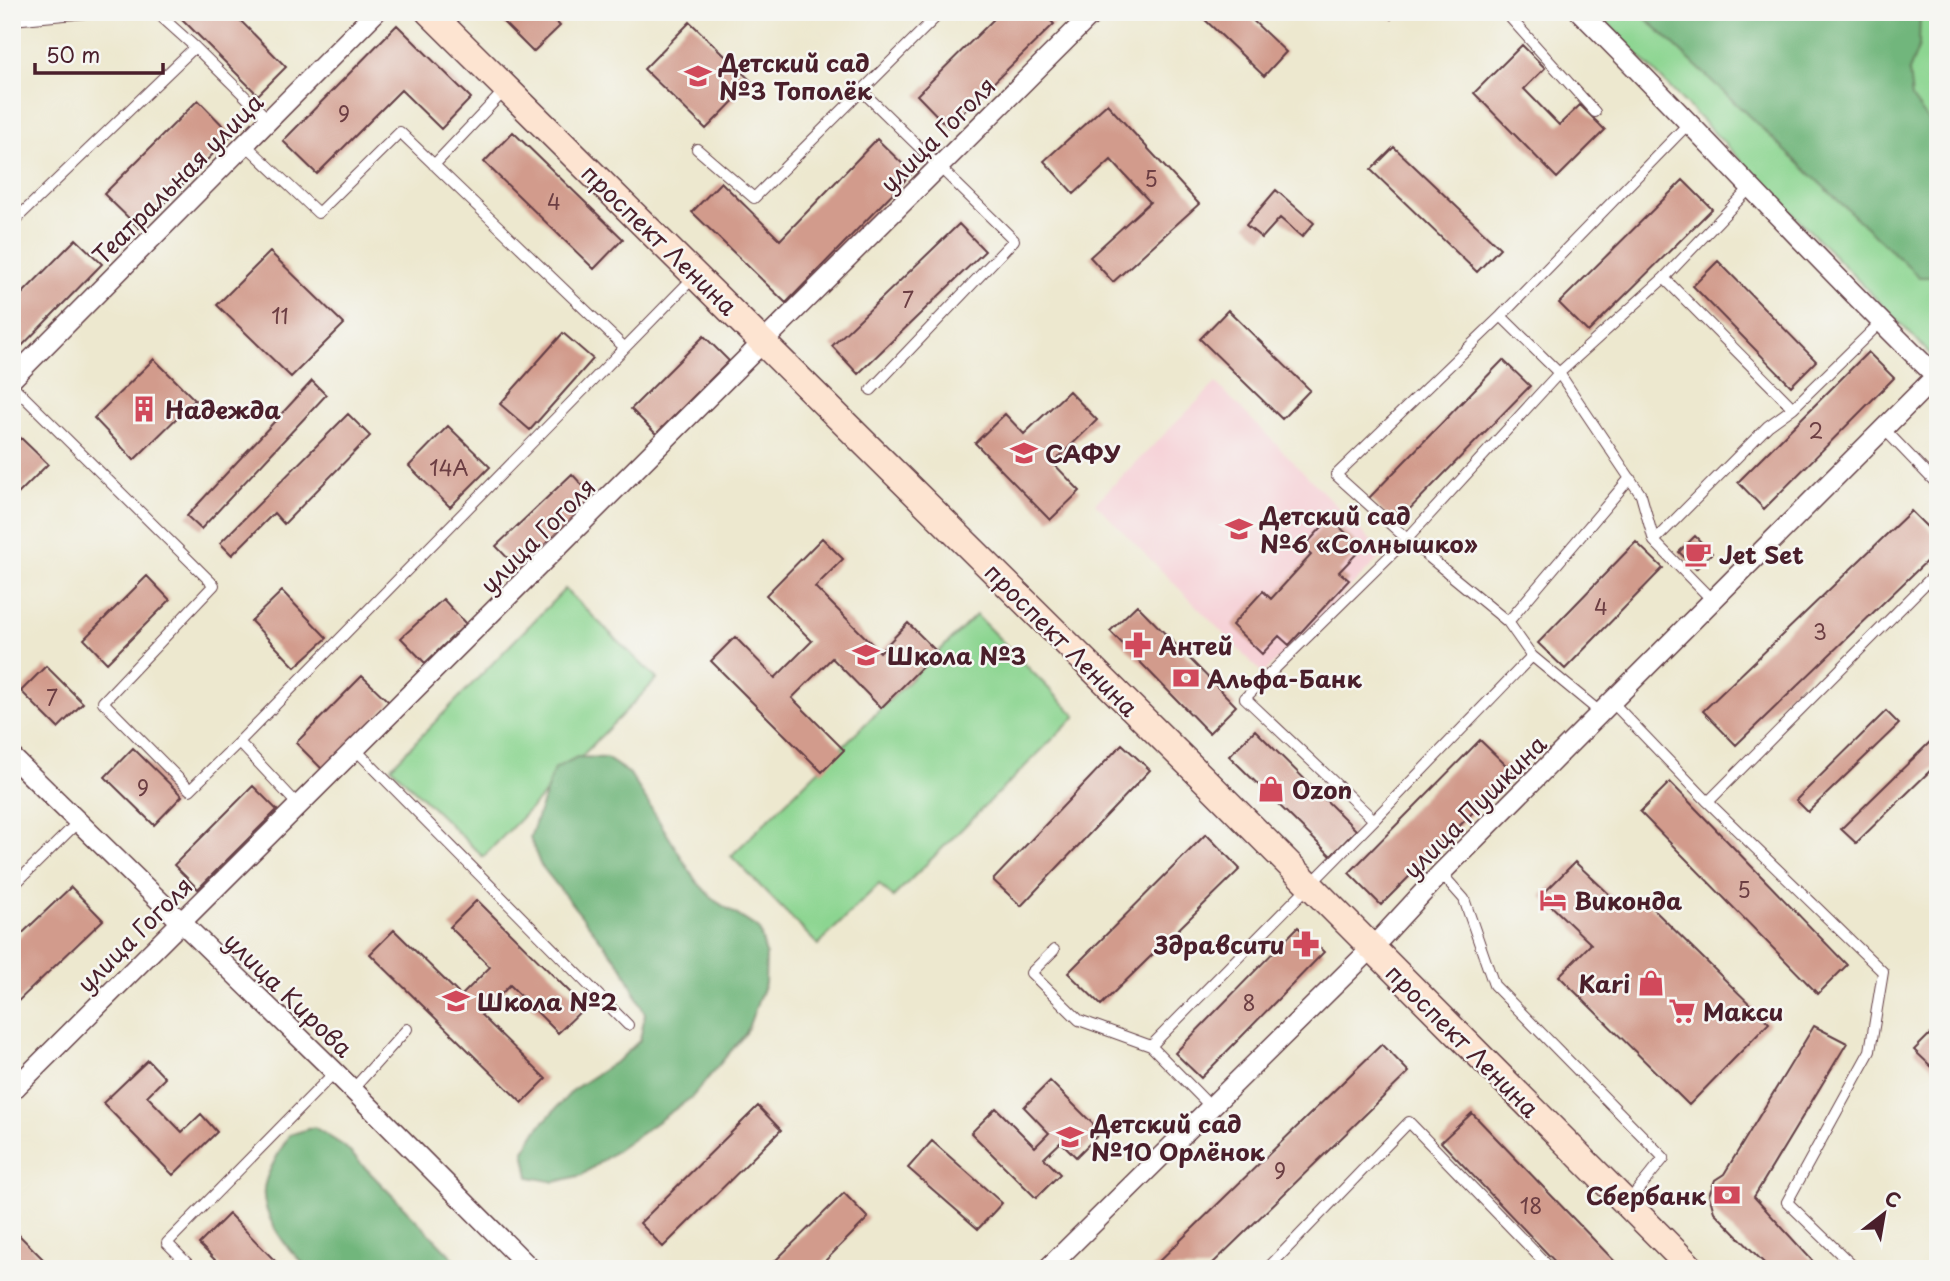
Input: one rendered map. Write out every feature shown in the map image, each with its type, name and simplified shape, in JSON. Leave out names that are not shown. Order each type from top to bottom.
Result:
[{"type":"street","name":"Театральная улица","points":[[12,379],[376,12]]},
{"type":"street","name":"проспект Ленина","points":[[429,12],[766,343],[1692,1269]]},
{"type":"street","name":"улица Гоголя","points":[[12,1091],[766,343],[939,165],[1094,12]]},
{"type":"street","points":[[1580,12],[1752,186],[1880,323],[1937,376]]},
{"type":"street","name":"улица Пушкина","points":[[1047,1269],[1371,949],[1441,873],[1937,376]]},
{"type":"street","name":"улица Кирова","points":[[12,757],[353,1089],[531,1269]]},
{"type":"lane","points":[[12,20],[96,12]]},
{"type":"lane","points":[[156,12],[269,120]]},
{"type":"lane","points":[[698,149],[754,198],[941,12]]},
{"type":"lane","points":[[1505,12],[1595,112]]},
{"type":"lane","points":[[12,223],[195,47]]},
{"type":"lane","points":[[433,165],[506,88]]},
{"type":"lane","points":[[862,91],[1014,240],[872,390]]},
{"type":"lane","points":[[1690,122],[1501,316],[1336,475],[1407,539],[1508,622],[1532,656],[1606,707],[1883,972],[1870,1051],[1787,1202],[1856,1269]]},
{"type":"lane","points":[[245,144],[318,213],[400,132],[624,348]]},
{"type":"lane","points":[[1374,820],[1245,698],[1407,539],[1559,373],[1664,278],[1752,186]]},
{"type":"lane","points":[[12,385],[214,585],[103,702],[190,790],[695,275]]},
{"type":"lane","points":[[1664,278],[1793,408]]},
{"type":"lane","points":[[1501,316],[1559,373],[1641,495],[1654,541],[1713,601]]},
{"type":"lane","points":[[1654,541],[1768,426],[1793,408],[1880,323]]},
{"type":"lane","points":[[1885,430],[1938,485]]},
{"type":"lane","points":[[1508,622],[1630,478]]},
{"type":"lane","points":[[1708,802],[1938,571]]},
{"type":"lane","points":[[1151,1046],[1532,656]]},
{"type":"lane","points":[[239,742],[299,806]]},
{"type":"lane","points":[[356,750],[628,1026]]},
{"type":"lane","points":[[12,887],[78,822]]},
{"type":"lane","points":[[1441,873],[1464,899],[1494,985],[1664,1158],[1627,1203]]},
{"type":"lane","points":[[1054,950],[1031,973],[1079,1020],[1151,1046],[1211,1107]]},
{"type":"lane","points":[[353,1089],[407,1028]]},
{"type":"lane","points":[[193,1269],[167,1243],[335,1072]]},
{"type":"lane","points":[[1267,1269],[1409,1122],[1551,1269]]},
{"type":"shaded area","name":"Детский сад №6 «Солнышко»","points":[[1216,383],[1384,554],[1263,674],[1095,503]]},
{"type":"green space","points":[[1596,12],[1938,12],[1938,349],[1931,355]]},
{"type":"green space","points":[[1639,12],[1920,12],[1919,46],[1909,71],[1912,98],[1938,134],[1938,277],[1919,277]]},
{"type":"green space","points":[[565,589],[657,679],[483,857],[391,767]]},
{"type":"green space","points":[[976,615],[1076,716],[893,897],[879,884],[818,945],[731,856]]},
{"type":"green space","points":[[577,757],[606,758],[630,774],[696,881],[714,900],[759,929],[766,954],[765,983],[746,1033],[692,1097],[582,1175],[555,1182],[529,1177],[524,1151],[538,1128],[574,1089],[620,1059],[640,1040],[645,1014],[623,968],[540,864],[530,838],[554,769]]},
{"type":"green space","points":[[314,1127],[344,1146],[464,1269],[310,1269],[301,1262],[269,1217],[264,1192],[266,1180],[289,1135]]},
{"type":"building","points":[[175,12],[232,12],[286,67],[258,95]]},
{"type":"building","points":[[493,12],[547,12],[560,26],[533,52]]},
{"type":"building","points":[[1001,12],[1042,12],[1054,24],[948,127],[917,95]]},
{"type":"building","points":[[1202,12],[1244,12],[1286,52],[1264,76],[1200,15]]},
{"type":"building","points":[[1384,12],[1398,12],[1391,19]]},
{"type":"building","name":"Детский сад №3 Тополёк","points":[[690,22],[752,82],[706,129],[644,69]]},
{"type":"building","points":[[397,25],[471,98],[441,129],[401,90],[317,174],[283,141]]},
{"type":"building","points":[[1522,45],[1545,68],[1524,89],[1559,125],[1580,105],[1605,130],[1557,178],[1474,93]]},
{"type":"building","points":[[198,100],[232,135],[139,228],[104,194]]},
{"type":"building","points":[[1107,104],[1199,204],[1113,282],[1090,257],[1150,202],[1111,160],[1074,194],[1044,161]]},
{"type":"building","points":[[513,132],[623,239],[594,269],[484,162]]},
{"type":"building","points":[[877,139],[912,173],[786,303],[692,212],[721,182],[780,240]]},
{"type":"building","points":[[1394,147],[1500,248],[1477,272],[1371,170]]},
{"type":"building","points":[[1683,180],[1712,209],[1588,332],[1559,303]]},
{"type":"building","points":[[1276,190],[1314,223],[1302,237],[1280,218],[1262,238],[1246,225]]},
{"type":"building","points":[[959,224],[985,251],[858,374],[832,346]]},
{"type":"building","points":[[76,239],[102,264],[12,356],[12,304]]},
{"type":"building","points":[[270,252],[344,324],[291,377],[217,305]]},
{"type":"building","points":[[1718,261],[1816,361],[1791,386],[1693,286]]},
{"type":"building","points":[[1228,310],[1310,390],[1282,419],[1200,339]]},
{"type":"building","points":[[563,333],[593,359],[530,430],[500,404]]},
{"type":"building","points":[[704,336],[729,361],[656,434],[631,409]]},
{"type":"building","points":[[1868,352],[1894,378],[1764,509],[1738,482]]},
{"type":"building","name":"Надежда","points":[[154,359],[195,400],[134,460],[94,418]]},
{"type":"building","points":[[1503,360],[1530,386],[1395,524],[1369,498]]},
{"type":"building","points":[[312,381],[326,395],[201,529],[187,516]]},
{"type":"building","name":"САФУ","points":[[1069,391],[1097,420],[1053,463],[1080,491],[1050,520],[975,443],[1005,414],[1024,434]]},
{"type":"building","points":[[348,414],[370,436],[284,524],[274,513],[232,555],[220,543]]},
{"type":"building","points":[[448,426],[490,467],[450,507],[409,466]]},
{"type":"building","points":[[21,438],[48,464],[12,500],[12,447]]},
{"type":"building","points":[[572,474],[597,501],[522,573],[496,546]]},
{"type":"building","points":[[1911,511],[1938,538],[1938,550],[1736,745],[1703,711]]},
{"type":"building","points":[[1330,518],[1362,548],[1339,572],[1349,580],[1289,645],[1279,636],[1262,654],[1232,625],[1263,591],[1271,599],[1311,555],[1303,548]]},
{"type":"building","points":[[1695,536],[1712,553],[1696,569],[1679,552]]},
{"type":"building","name":"Школа №3","points":[[822,538],[843,559],[815,587],[880,652],[908,623],[937,652],[881,708],[832,658],[792,698],[844,750],[822,772],[711,661],[735,637],[775,678],[812,641],[766,595]]},
{"type":"building","points":[[1636,542],[1663,568],[1565,669],[1538,643]]},
{"type":"building","points":[[147,576],[170,600],[107,663],[84,639]]},
{"type":"building","points":[[282,591],[327,638],[295,667],[251,621]]},
{"type":"building","points":[[443,599],[466,624],[425,663],[401,638]]},
{"type":"building","points":[[1137,605],[1236,706],[1209,733],[1110,631]]},
{"type":"building","points":[[46,666],[83,703],[58,728],[21,691]]},
{"type":"building","points":[[362,676],[390,703],[324,771],[296,743]]},
{"type":"building","points":[[1886,711],[1899,724],[1808,812],[1796,800]]},
{"type":"building","points":[[1255,730],[1356,830],[1331,856],[1229,756]]},
{"type":"building","points":[[1480,740],[1513,772],[1381,905],[1349,873]]},
{"type":"building","points":[[1930,742],[1938,750],[1938,763],[1856,843],[1841,829]]},
{"type":"building","points":[[1122,744],[1150,770],[1021,906],[993,880]]},
{"type":"building","points":[[133,748],[182,796],[154,825],[105,777]]},
{"type":"building","points":[[1670,782],[1847,965],[1818,994],[1640,812]]},
{"type":"building","points":[[253,786],[277,810],[198,889],[174,865]]},
{"type":"building","points":[[1206,834],[1240,869],[1101,1005],[1068,973]]},
{"type":"building","name":"Виконда","points":[[1575,862],[1625,909],[1646,902],[1769,1023],[1689,1105],[1559,976],[1591,944],[1541,896]]},
{"type":"building","points":[[71,887],[103,920],[12,1007],[12,943]]},
{"type":"building","name":"Школа №2","points":[[477,900],[585,1007],[558,1033],[510,985],[481,1015],[546,1079],[522,1103],[370,954],[394,930],[461,996],[490,967],[450,927]]},
{"type":"building","points":[[1298,927],[1324,952],[1201,1078],[1175,1053]]},
{"type":"building","points":[[1814,1026],[1847,1043],[1754,1197],[1820,1269],[1770,1269],[1714,1212],[1709,1195],[1715,1180],[1724,1174]]},
{"type":"building","points":[[1938,1026],[1938,1073],[1914,1050]]},
{"type":"building","points":[[1382,1044],[1409,1072],[1207,1269],[1151,1269]]},
{"type":"building","points":[[148,1060],[165,1078],[147,1096],[182,1132],[201,1114],[217,1132],[173,1175],[103,1103]]},
{"type":"building","name":"Детский сад №10 Орлёнок","points":[[1050,1081],[1101,1132],[1076,1157],[1061,1142],[1044,1158],[1060,1174],[1036,1198],[971,1133],[996,1108],[1035,1147],[1049,1133],[1024,1107]]},
{"type":"building","points":[[758,1106],[781,1130],[663,1247],[640,1223]]},
{"type":"building","points":[[1472,1113],[1622,1269],[1562,1269],[1441,1142]]},
{"type":"building","points":[[932,1141],[1002,1203],[978,1229],[908,1168]]},
{"type":"building","points":[[844,1193],[868,1218],[817,1269],[767,1269]]},
{"type":"building","points":[[229,1214],[283,1269],[224,1269],[199,1244]]},
{"type":"building","points":[[12,1228],[53,1269],[12,1269]]},
{"type":"place","name":"Детский сад №3 Тополёк","points":[[698,76]]},
{"type":"place","name":"Надежда","points":[[144,409]]},
{"type":"place","name":"САФУ","points":[[1024,453]]},
{"type":"place","name":"Детский сад №6 «Солнышко»","points":[[1239,529]]},
{"type":"place","name":"Jet Set","points":[[1698,554]]},
{"type":"place","name":"Антей","points":[[1138,645]]},
{"type":"place","name":"Школа №3","points":[[866,655]]},
{"type":"place","name":"Альфа-Банк","points":[[1186,678]]},
{"type":"place","name":"Ozon","points":[[1271,789]]},
{"type":"place","name":"Виконда","points":[[1553,900]]},
{"type":"place","name":"Здравсити","points":[[1306,944]]},
{"type":"place","name":"Kari","points":[[1651,983]]},
{"type":"place","name":"Школа №2","points":[[456,1001]]},
{"type":"place","name":"Макси","points":[[1682,1011]]},
{"type":"place","name":"Детский сад №10 Орлёнок","points":[[1070,1137]]},
{"type":"place","name":"Сбербанк","points":[[1727,1195]]}]
